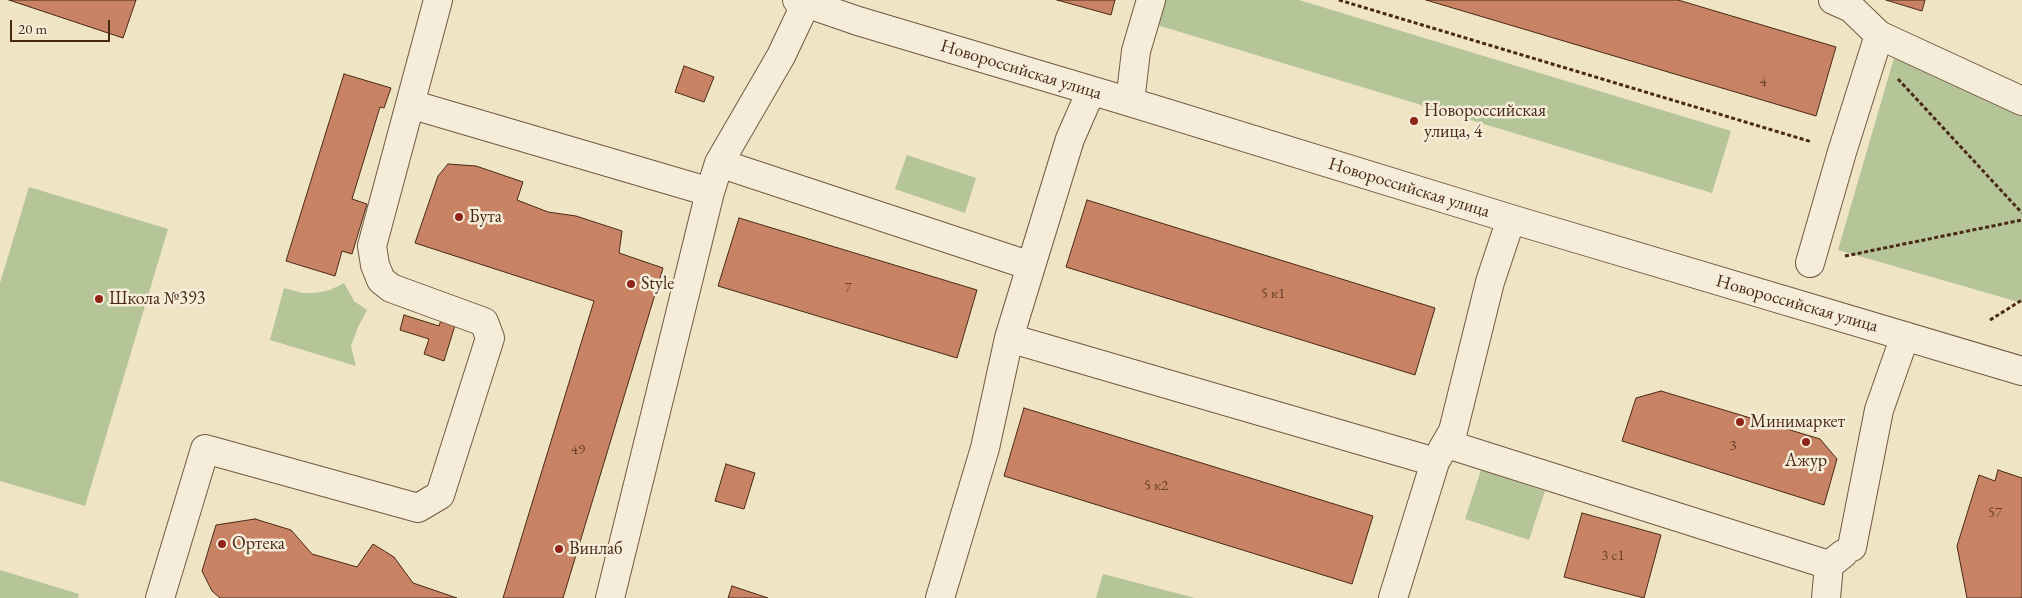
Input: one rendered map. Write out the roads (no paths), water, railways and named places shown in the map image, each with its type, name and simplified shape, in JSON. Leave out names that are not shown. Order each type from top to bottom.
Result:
[{"type":"street","points":[[160,598],[205,449],[418,508],[440,495],[490,338],[484,322],[391,288],[381,280],[375,265],[372,246],[438,0]]},
{"type":"street","points":[[1130,102],[1136,51],[1151,0]]},
{"type":"street","points":[[1833,0],[1851,8],[1876,44],[2022,101]]},
{"type":"street","points":[[610,598],[710,192],[719,163],[781,56],[802,2]]},
{"type":"street","name":"Новороссийская улица","points":[[802,2],[858,21],[1511,219],[2022,371]]},
{"type":"street","points":[[1810,263],[1876,44]]},
{"type":"street","points":[[940,598],[985,448],[1009,338],[1070,139],[1091,91]]},
{"type":"street","points":[[410,104],[710,192]]},
{"type":"street","points":[[719,163],[1031,266]]},
{"type":"street","points":[[1393,598],[1441,453],[1453,431],[1490,282],[1511,219]]},
{"type":"street","points":[[1009,338],[1441,453],[1829,565],[1861,548],[1879,410],[1905,336]]},
{"type":"street","points":[[1826,598],[1829,565]]},
{"type":"place","name":"Новороссийская улица, 4","points":[[1414,121]]},
{"type":"place","name":"Бута","points":[[459,217]]},
{"type":"place","name":"Style","points":[[631,284]]},
{"type":"place","name":"Школа №393","points":[[99,299]]},
{"type":"place","name":"Минимаркет","points":[[1740,422]]},
{"type":"place","name":"Ажур","points":[[1806,442]]},
{"type":"place","name":"Ортека","points":[[222,544]]},
{"type":"place","name":"Винлаб","points":[[559,549]]}]
